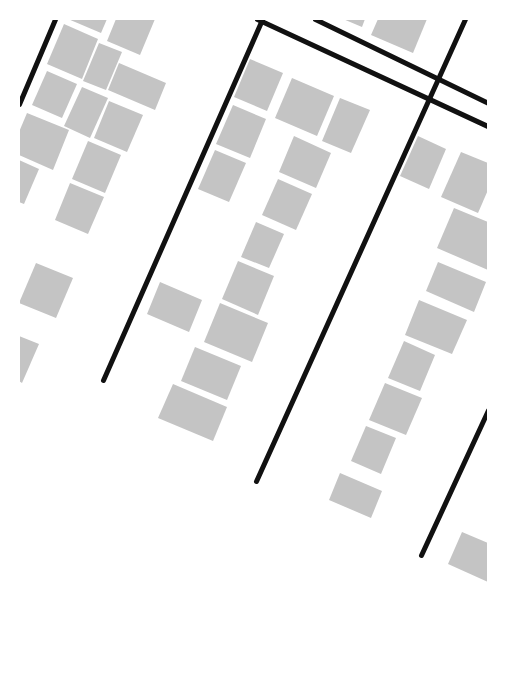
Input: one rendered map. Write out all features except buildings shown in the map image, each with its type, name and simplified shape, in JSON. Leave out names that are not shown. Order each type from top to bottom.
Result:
[{"type":"street","points":[[19,104],[55,19]]},
{"type":"street","points":[[103,380],[260,19],[488,126]]},
{"type":"street","points":[[315,19],[488,103]]},
{"type":"street","points":[[256,481],[428,97],[465,19]]},
{"type":"street","points":[[421,555],[488,410]]}]
